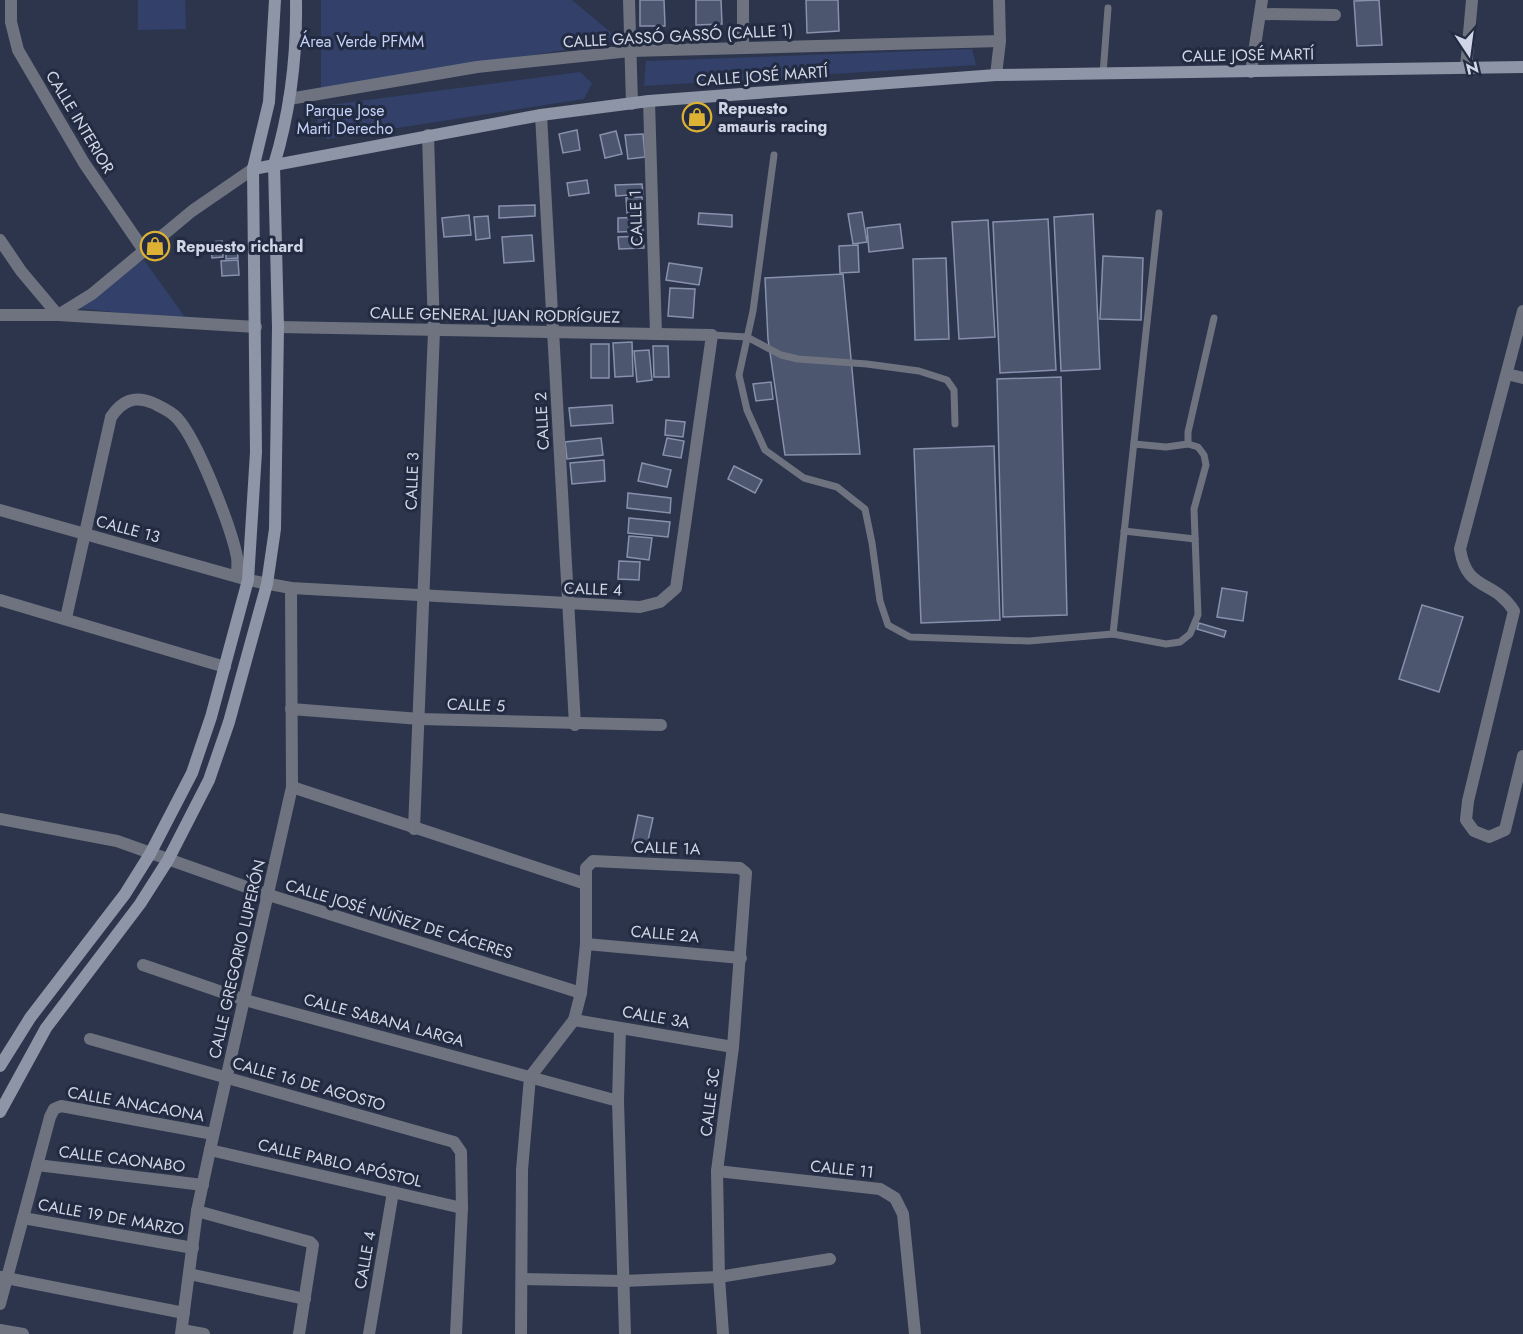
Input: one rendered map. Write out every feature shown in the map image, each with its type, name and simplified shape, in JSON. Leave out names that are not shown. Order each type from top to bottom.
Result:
[{"type":"main road","points":[[1,1064],[30,1018],[125,894],[150,854],[192,773],[225,667],[243,578],[256,452],[253,169],[269,102],[275,0]]},
{"type":"main road","points":[[0,1112],[22,1066],[46,1028],[116,937],[168,860],[209,780],[229,722],[267,584],[275,529],[278,327],[274,165],[284,132],[296,31],[296,0]]},
{"type":"main road","name":"CALLE JOSÉ MARTÍ","points":[[253,169],[541,115],[649,101],[996,75],[1523,67]]},
{"type":"street","name":"CALLE INTERIOR","points":[[11,0],[11,22],[18,50],[84,163],[145,252]]},
{"type":"street","points":[[629,0],[632,104]]},
{"type":"street","points":[[743,0],[743,47]]},
{"type":"street","points":[[996,75],[1000,41],[999,0]]},
{"type":"street","points":[[1251,72],[1262,0]]},
{"type":"street","points":[[1466,67],[1472,0]]},
{"type":"street","points":[[1261,15],[1335,15]]},
{"type":"street","name":"CALLE GASSÓ GASSÓ (CALLE 1)","points":[[288,99],[477,66],[630,51],[1000,41]]},
{"type":"street","name":"CALLE 1","points":[[649,101],[656,334]]},
{"type":"street","name":"CALLE 2","points":[[541,115],[575,725]]},
{"type":"street","name":"CALLE 3","points":[[414,829],[434,331],[428,135]]},
{"type":"street","name":"CALLE JOSÉ MARTÍ","points":[[58,315],[92,294],[192,211],[253,169]]},
{"type":"street","points":[[0,240],[21,271],[58,315]]},
{"type":"street","points":[[1523,311],[1460,549],[1463,567],[1471,579],[1505,597],[1514,610],[1468,801],[1466,820],[1474,831],[1489,837],[1505,830],[1523,756]]},
{"type":"street","points":[[0,315],[58,315],[256,327]]},
{"type":"street","name":"CALLE GENERAL JUAN RODRÍGUEZ","points":[[278,327],[712,335]]},
{"type":"street","name":"CALLE 4","points":[[243,578],[291,588],[424,594],[568,605],[651,606],[668,598],[676,588],[712,335]]},
{"type":"street","points":[[1507,374],[1523,378]]},
{"type":"street","points":[[66,618],[111,417],[121,403],[130,399],[145,399],[176,417],[191,437],[213,489],[243,578]]},
{"type":"street","name":"CALLE 13","points":[[0,510],[243,578]]},
{"type":"street","name":"CALLE GREGORIO LUPERÓN","points":[[181,1332],[197,1211],[292,787],[291,588]]},
{"type":"street","points":[[0,600],[225,667]]},
{"type":"street","name":"CALLE 5","points":[[291,709],[420,719],[575,725],[661,725]]},
{"type":"street","points":[[292,787],[586,884],[586,944],[581,993],[574,1020],[530,1077],[522,1170],[521,1334]]},
{"type":"street","name":"CALLE JOSÉ NÚÑEZ DE CÁCERES","points":[[0,819],[117,841],[269,896],[581,993]]},
{"type":"street","name":"CALLE 1A","points":[[586,884],[586,868],[593,861],[740,868],[746,874]]},
{"type":"street","name":"CALLE 3C","points":[[723,1334],[718,1277],[717,1172],[733,1047],[746,874]]},
{"type":"street","name":"CALLE 2A","points":[[586,944],[741,958]]},
{"type":"street","name":"CALLE SABANA LARGA","points":[[143,965],[245,1000],[618,1101]]},
{"type":"street","name":"CALLE 3A","points":[[574,1020],[733,1047]]},
{"type":"street","points":[[620,1028],[618,1101],[625,1334]]},
{"type":"street","name":"CALLE 16 DE AGOSTO","points":[[90,1039],[454,1142],[461,1152],[462,1208],[456,1334]]},
{"type":"street","name":"CALLE ANACAONA","points":[[37,1166],[54,1109],[60,1106],[213,1134]]},
{"type":"street","name":"CALLE PABLO APÓSTOL","points":[[210,1150],[462,1208]]},
{"type":"street","points":[[0,1304],[4,1277],[37,1166]]},
{"type":"street","name":"CALLE CAONABO","points":[[37,1166],[203,1185]]},
{"type":"street","name":"CALLE 11","points":[[717,1172],[880,1189],[895,1198],[903,1214],[915,1334]]},
{"type":"street","name":"CALLE 4","points":[[369,1334],[393,1192]]},
{"type":"street","points":[[197,1211],[310,1242],[314,1250],[299,1334]]},
{"type":"street","name":"CALLE 19 DE MARZO","points":[[23,1218],[193,1248]]},
{"type":"street","points":[[522,1279],[623,1281],[718,1277],[831,1259]]},
{"type":"street","points":[[189,1274],[305,1299]]},
{"type":"street","points":[[4,1277],[184,1313]]},
{"type":"street","points":[[0,1330],[23,1334]]},
{"type":"street","points":[[181,1332],[204,1334]]},
{"type":"lane","points":[[1103,74],[1108,8]]},
{"type":"lane","points":[[774,155],[747,337],[739,375],[747,410],[765,450],[804,478],[837,487],[865,509],[880,601],[888,625],[910,637],[957,640],[1029,640],[1113,634],[1166,644],[1180,642],[1190,634],[1198,615],[1195,501],[1206,465],[1204,455],[1198,447],[1188,444],[1167,447],[1134,444]]},
{"type":"lane","points":[[1113,634],[1159,213]]},
{"type":"lane","points":[[1188,444],[1189,425],[1214,318]]},
{"type":"lane","points":[[712,335],[747,337],[781,355],[798,359],[867,363],[919,371],[947,380],[954,390],[955,424]]},
{"type":"lane","points":[[1124,531],[1195,539]]},
{"type":"green space","points":[[138,0],[185,0],[186,29],[138,30]]},
{"type":"green space","name":"Área Verde PFMM","points":[[321,0],[572,0],[621,41],[321,89]]},
{"type":"green space","points":[[972,49],[976,65],[644,86],[646,61]]},
{"type":"green space","name":"Parque Jose Marti Derecho","points":[[580,72],[592,83],[584,99],[327,139],[316,125],[322,106]]},
{"type":"green space","points":[[144,260],[187,320],[76,308],[135,266]]},
{"type":"building","points":[[640,0],[664,0],[665,26],[640,26]]},
{"type":"building","points":[[696,0],[721,0],[722,24],[696,25]]},
{"type":"building","points":[[806,0],[838,0],[839,31],[807,33]]},
{"type":"building","points":[[1379,0],[1382,45],[1357,46],[1354,1]]},
{"type":"building","points":[[577,130],[580,150],[563,153],[559,134]]},
{"type":"building","points":[[616,131],[622,154],[605,158],[600,135]]},
{"type":"building","points":[[643,134],[645,157],[628,159],[625,135]]},
{"type":"building","points":[[587,180],[589,193],[569,196],[567,183]]},
{"type":"building","points":[[642,184],[643,194],[616,196],[615,185]]},
{"type":"building","points":[[642,197],[643,212],[627,213],[626,198]]},
{"type":"building","points":[[535,205],[535,216],[499,218],[499,206]]},
{"type":"building","points":[[862,212],[867,242],[853,244],[848,214]]},
{"type":"building","points":[[699,213],[732,215],[732,227],[698,224]]},
{"type":"building","points":[[1093,214],[1100,369],[1061,371],[1054,217]]},
{"type":"building","points":[[469,215],[471,235],[444,237],[442,218]]},
{"type":"building","points":[[488,216],[490,238],[476,240],[474,217]]},
{"type":"building","points":[[643,217],[643,231],[618,232],[618,218]]},
{"type":"building","points":[[1048,219],[1056,370],[1000,373],[993,222]]},
{"type":"building","points":[[988,220],[995,337],[959,339],[952,222]]},
{"type":"building","points":[[900,224],[903,248],[869,252],[867,228]]},
{"type":"building","points":[[532,235],[534,261],[504,263],[502,237]]},
{"type":"building","points":[[643,236],[644,248],[619,249],[618,237]]},
{"type":"building","points":[[222,241],[223,257],[212,258],[211,242]]},
{"type":"building","points":[[858,245],[859,272],[840,273],[839,246]]},
{"type":"building","points":[[237,246],[238,258],[226,259],[226,247]]},
{"type":"building","points":[[1103,256],[1143,258],[1141,320],[1100,319]]},
{"type":"building","points":[[946,258],[949,339],[915,340],[913,259]]},
{"type":"building","points":[[238,260],[239,275],[222,276],[221,261]]},
{"type":"building","points":[[669,263],[702,268],[699,285],[666,280]]},
{"type":"building","points":[[843,274],[860,454],[785,455],[768,339],[765,278]]},
{"type":"building","points":[[670,288],[695,289],[693,318],[668,316]]},
{"type":"building","points":[[632,342],[633,376],[615,377],[613,343]]},
{"type":"building","points":[[591,344],[609,344],[609,378],[591,378]]},
{"type":"building","points":[[653,346],[668,346],[669,377],[654,377]]},
{"type":"building","points":[[649,350],[652,380],[637,382],[634,351]]},
{"type":"building","points":[[1061,377],[1067,615],[1003,617],[997,379]]},
{"type":"building","points":[[771,382],[773,399],[756,401],[753,384]]},
{"type":"building","points":[[612,405],[613,423],[571,426],[569,408]]},
{"type":"building","points":[[666,420],[685,422],[683,437],[665,435]]},
{"type":"building","points":[[601,438],[603,455],[567,459],[565,442]]},
{"type":"building","points":[[667,438],[684,441],[681,458],[663,455]]},
{"type":"building","points":[[994,446],[1000,620],[921,623],[914,449]]},
{"type":"building","points":[[604,460],[605,481],[572,484],[570,463]]},
{"type":"building","points":[[642,463],[671,470],[667,487],[638,481]]},
{"type":"building","points":[[734,466],[762,480],[755,493],[728,479]]},
{"type":"building","points":[[628,493],[671,498],[670,513],[627,508]]},
{"type":"building","points":[[629,518],[670,522],[668,537],[628,533]]},
{"type":"building","points":[[629,536],[652,538],[649,560],[627,557]]},
{"type":"building","points":[[619,561],[640,562],[639,580],[618,579]]},
{"type":"building","points":[[1222,588],[1247,592],[1243,621],[1217,617]]},
{"type":"building","points":[[1422,605],[1463,617],[1439,692],[1399,679]]},
{"type":"building","points":[[1199,623],[1226,631],[1224,637],[1197,629]]},
{"type":"building","points":[[638,815],[653,818],[647,845],[632,843]]},
{"type":"place","name":"Repuesto amauris racing","points":[[697,117]]},
{"type":"place","name":"Repuesto richard","points":[[155,246]]}]
